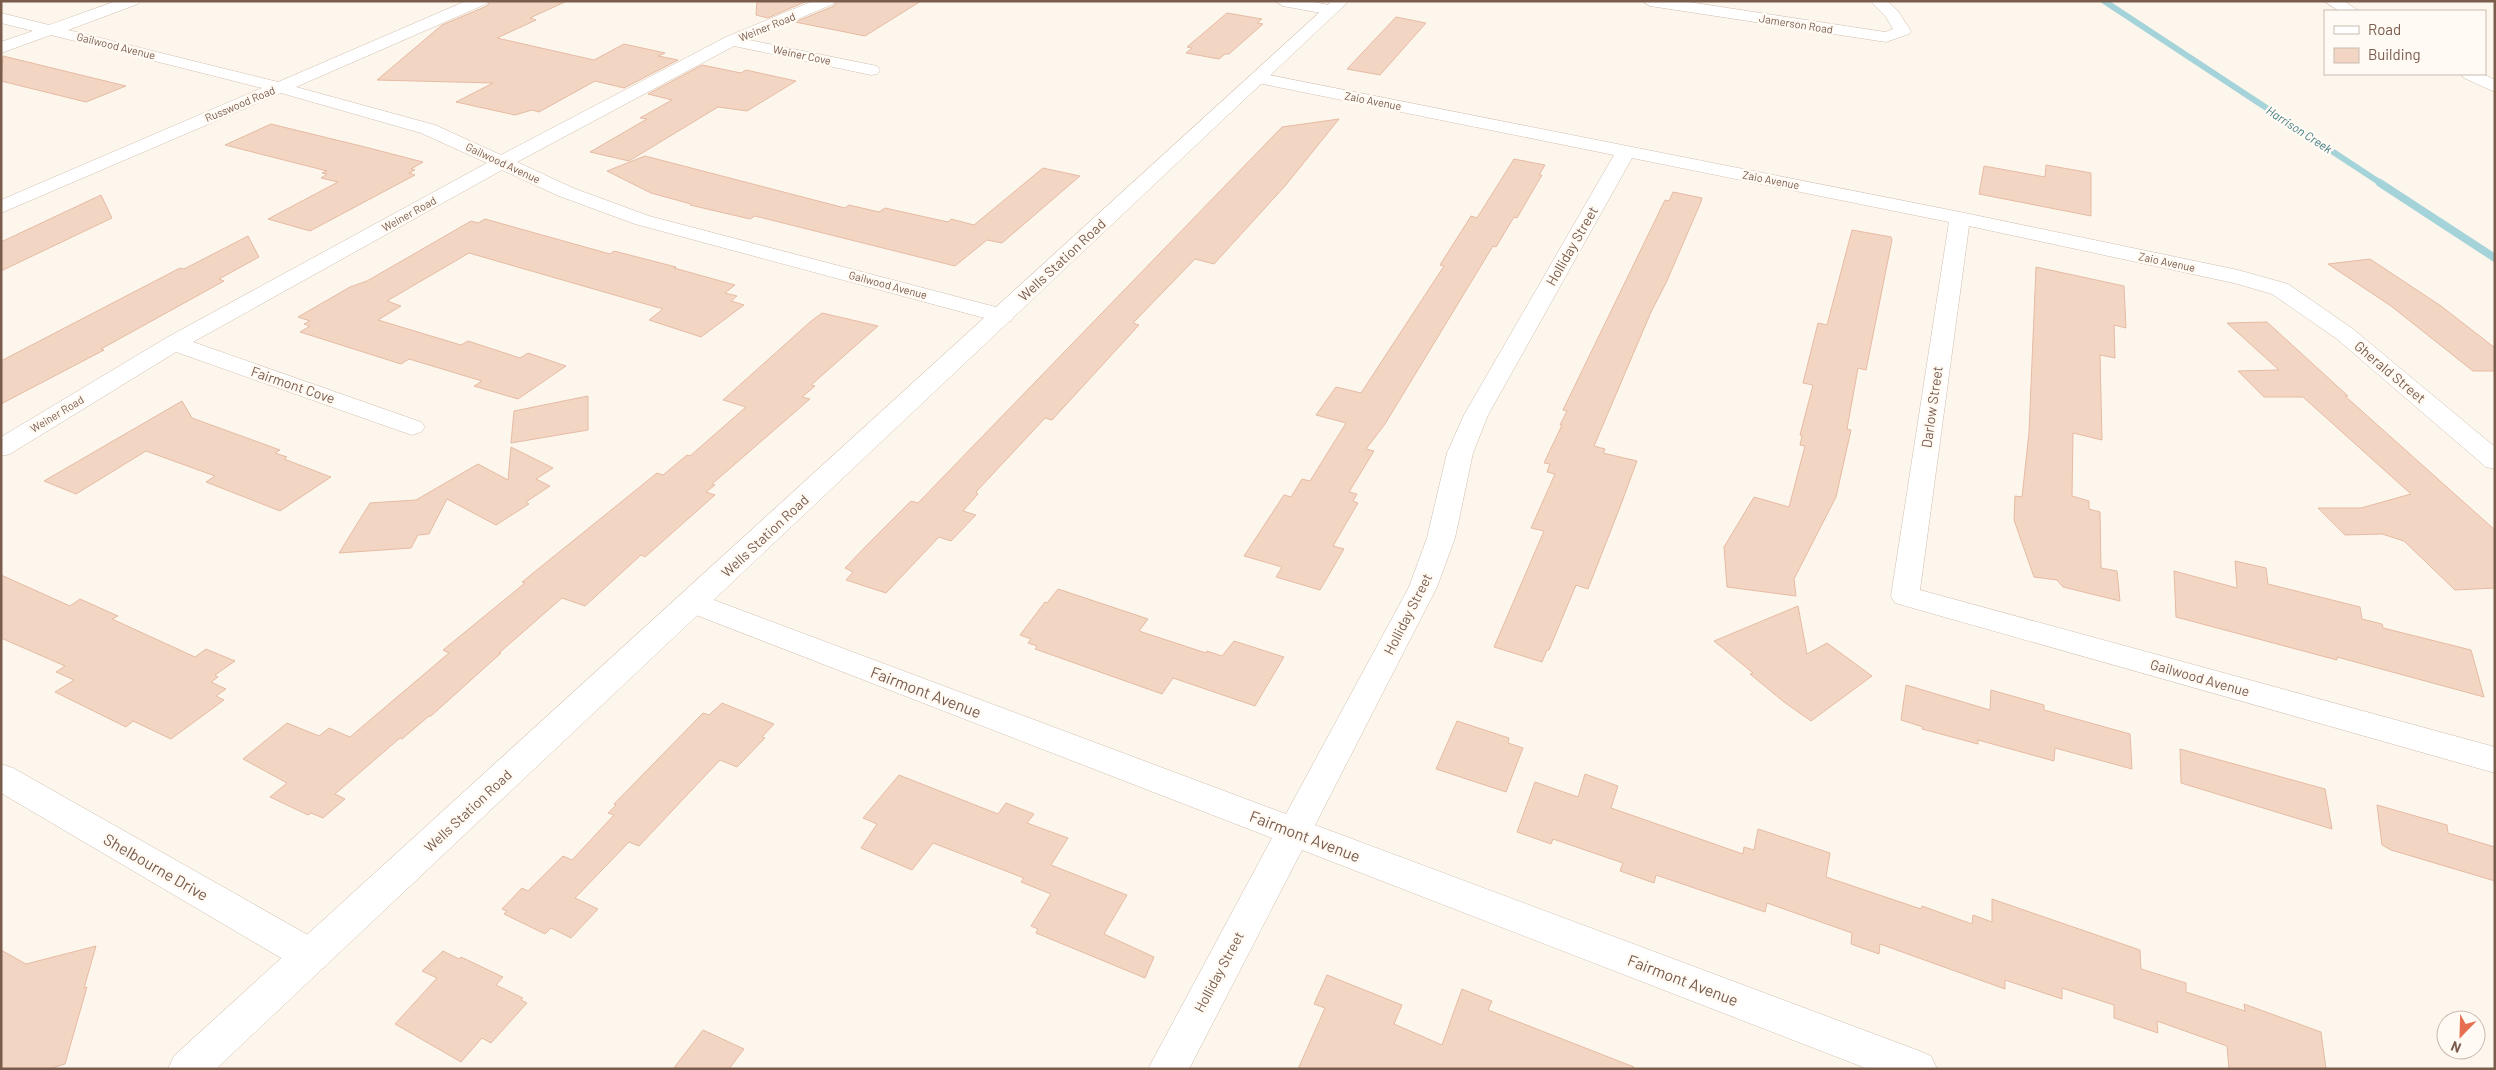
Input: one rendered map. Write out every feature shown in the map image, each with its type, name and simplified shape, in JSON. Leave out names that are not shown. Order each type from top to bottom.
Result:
[{"type":"street","points":[[1,48],[132,1]]},
{"type":"street","name":"Russwood Road","points":[[1,207],[480,1]]},
{"type":"street","name":"Weiner Road","points":[[1,448],[174,343],[503,162],[732,41],[827,1]]},
{"type":"street","points":[[1283,1],[1337,6]]},
{"type":"street","name":"Jamerson Road","points":[[1650,1],[1886,37],[1903,31],[1892,14],[1878,1]]},
{"type":"street","points":[[2332,1],[2349,10]]},
{"type":"street","name":"Wells Station Road","points":[[190,1068],[1337,6]]},
{"type":"street","name":"Gailwood Avenue","points":[[1,18],[278,87],[428,128],[566,192],[642,220],[1003,316]]},
{"type":"street","name":"Weiner Cove","points":[[732,41],[871,70]]},
{"type":"street","points":[[2472,75],[2495,87]]},
{"type":"street","name":"Zaio Avenue","points":[[1259,78],[1960,218],[2238,277],[2280,289]]},
{"type":"street","name":"Holliday Street","points":[[1168,1069],[1423,587],[1441,538],[1466,434],[1626,151]]},
{"type":"street","name":"Darlow Street","points":[[1905,596],[1960,218]]},
{"type":"street","name":"Gherald Street","points":[[2280,289],[2345,334],[2495,462]]},
{"type":"street","name":"Fairmont Cove","points":[[174,343],[412,427]]},
{"type":"street","name":"Gailwood Avenue","points":[[1905,596],[2495,760]]},
{"type":"street","name":"Fairmont Avenue","points":[[693,603],[1917,1069]]},
{"type":"street","name":"Shelbourne Drive","points":[[1,777],[311,956]]},
{"type":"building","points":[[490,1],[567,1],[530,18],[536,20],[497,38],[594,60],[624,44],[665,53],[658,56],[678,60],[624,88],[595,81],[539,112],[532,110],[515,115],[456,102],[493,83],[377,80],[442,25],[487,6]]},
{"type":"building","points":[[757,1],[807,1],[768,18],[756,15]]},
{"type":"building","points":[[837,1],[921,1],[865,36],[795,22],[834,6]]},
{"type":"building","points":[[1227,13],[1262,19],[1257,23],[1263,24],[1229,54],[1225,54],[1219,59],[1186,53],[1192,48],[1187,47]]},
{"type":"building","points":[[1396,17],[1426,23],[1380,75],[1347,69]]},
{"type":"building","points":[[3,56],[126,86],[86,102],[1,81]]},
{"type":"building","points":[[702,65],[741,73],[746,70],[796,81],[747,111],[718,107],[629,161],[590,152],[647,119],[640,118],[672,100],[648,94]]},
{"type":"building","points":[[1339,119],[1285,186],[1214,264],[1195,259],[1133,323],[1139,325],[1052,420],[1045,418],[976,492],[978,494],[963,511],[976,515],[951,541],[939,537],[886,593],[846,580],[853,572],[845,568],[868,544],[911,501],[918,503],[1282,127]]},
{"type":"building","points":[[271,124],[423,162],[411,169],[415,170],[409,173],[415,175],[310,231],[268,219],[338,182],[321,178],[327,174],[322,173],[327,171],[225,145]]},
{"type":"building","points":[[645,156],[845,208],[849,205],[879,212],[885,208],[948,222],[951,219],[974,225],[1043,168],[1080,176],[1002,243],[987,240],[955,266],[755,216],[750,219],[690,205],[651,193],[607,171]]},
{"type":"building","points":[[1514,159],[1545,165],[1539,175],[1542,175],[1517,218],[1514,217],[1496,247],[1493,246],[1385,424],[1366,449],[1374,451],[1349,492],[1357,494],[1353,501],[1358,503],[1333,546],[1344,549],[1320,590],[1276,577],[1282,567],[1244,556],[1284,495],[1291,497],[1302,479],[1310,481],[1346,423],[1316,415],[1336,387],[1361,393],[1444,266],[1440,265],[1471,216],[1477,218]]},
{"type":"building","points":[[2046,165],[2091,173],[2091,216],[1979,194],[1984,166],[2045,177]]},
{"type":"building","points":[[1673,192],[1702,198],[1594,446],[1605,449],[1603,453],[1637,461],[1588,589],[1576,585],[1549,650],[1547,650],[1542,662],[1494,647],[1544,531],[1531,528],[1555,474],[1547,472],[1550,464],[1544,463],[1567,411],[1563,410],[1665,200],[1669,201]]},
{"type":"building","points":[[101,195],[112,218],[1,271],[1,242]]},
{"type":"building","points":[[485,219],[610,254],[614,251],[676,267],[674,268],[735,285],[725,293],[737,296],[731,301],[744,305],[701,337],[649,320],[663,309],[469,253],[387,301],[401,306],[378,320],[461,345],[468,341],[520,358],[528,353],[566,366],[518,399],[474,386],[482,381],[409,359],[401,364],[300,332],[310,326],[304,324],[310,321],[298,317],[350,287],[367,281],[471,221],[478,223]]},
{"type":"building","points":[[1852,230],[1891,237],[1892,240],[1866,370],[1858,368],[1847,429],[1851,430],[1836,497],[1794,579],[1796,596],[1727,587],[1724,547],[1754,497],[1789,507],[1805,446],[1800,445],[1802,436],[1800,435],[1813,385],[1803,383],[1818,323],[1827,325]]},
{"type":"building","points":[[248,236],[259,257],[219,279],[224,281],[101,349],[104,350],[1,404],[1,361],[180,268],[184,269]]},
{"type":"building","points":[[2370,259],[2441,306],[2495,348],[2495,371],[2473,371],[2391,306],[2328,264]]},
{"type":"building","points":[[2036,267],[2124,286],[2126,328],[2114,325],[2115,358],[2100,355],[2102,440],[2073,433],[2072,496],[2089,501],[2089,509],[2100,512],[2101,568],[2117,571],[2120,601],[2063,587],[2057,580],[2034,577],[2014,520],[2015,496],[2022,497],[2029,433]]},
{"type":"building","points":[[822,313],[878,326],[811,385],[815,386],[802,397],[810,399],[712,484],[715,485],[706,492],[715,495],[645,557],[641,555],[585,606],[562,598],[431,716],[402,739],[400,738],[335,794],[345,799],[323,818],[311,813],[308,815],[270,797],[287,783],[243,759],[287,723],[319,736],[329,728],[350,737],[449,653],[443,650],[525,583],[522,582],[657,473],[663,475],[687,455],[690,456],[746,407],[723,400]]},
{"type":"building","points":[[2267,322],[2348,396],[2345,396],[2495,530],[2495,588],[2455,590],[2404,541],[2382,534],[2345,535],[2318,508],[2361,508],[2411,494],[2303,397],[2264,397],[2238,371],[2279,370],[2227,323]]},
{"type":"building","points":[[588,396],[588,430],[511,443],[514,411]]},
{"type":"building","points":[[182,401],[192,418],[280,450],[275,453],[287,457],[284,459],[331,477],[280,511],[206,482],[215,476],[146,451],[76,494],[44,481]]},
{"type":"building","points":[[511,447],[553,468],[536,479],[550,486],[526,502],[529,504],[496,525],[447,499],[429,534],[418,535],[411,548],[339,553],[370,503],[416,500],[478,464],[508,480]]},
{"type":"building","points":[[2235,561],[2266,568],[2268,584],[2360,607],[2362,619],[2382,624],[2383,628],[2471,650],[2484,697],[2337,657],[2337,660],[2176,617],[2174,571],[2237,588]]},
{"type":"building","points":[[1,575],[70,606],[80,599],[118,616],[112,619],[195,657],[206,649],[235,661],[215,675],[218,677],[211,682],[226,689],[216,696],[224,700],[171,739],[133,721],[126,727],[55,692],[74,680],[56,672],[65,666],[1,638]]},
{"type":"building","points":[[1058,589],[1148,619],[1139,631],[1206,653],[1207,651],[1222,656],[1234,641],[1284,657],[1255,706],[1173,678],[1162,694],[1035,649],[1037,646],[1028,643],[1031,639],[1020,635],[1045,602],[1047,603]]},
{"type":"building","points":[[1798,606],[1807,654],[1827,643],[1872,676],[1811,721],[1750,674],[1753,673],[1714,641]]},
{"type":"building","points":[[1906,685],[1990,710],[1991,690],[2044,705],[2044,710],[2130,734],[2132,769],[2055,748],[2054,761],[1978,740],[1978,744],[1922,729],[1923,727],[1901,720]]},
{"type":"building","points":[[722,703],[774,724],[762,737],[765,738],[737,767],[720,760],[639,846],[629,842],[575,898],[598,909],[571,938],[551,928],[545,934],[504,914],[507,911],[502,909],[522,888],[528,891],[563,856],[572,860],[614,815],[608,813],[616,805],[614,804],[703,713],[709,715]]},
{"type":"building","points":[[1457,721],[1509,738],[1508,743],[1523,748],[1506,792],[1436,769]]},
{"type":"building","points":[[2180,749],[2325,789],[2332,829],[2181,783]]},
{"type":"building","points":[[1585,774],[1618,786],[1611,808],[1743,854],[1744,847],[1754,850],[1758,829],[1830,853],[1826,877],[1921,909],[1922,906],[1972,924],[1973,915],[1992,922],[1992,899],[2140,950],[2141,969],[2186,983],[2186,992],[2245,1011],[2244,1004],[2321,1032],[2326,1069],[2229,1069],[2227,1046],[2157,1021],[2158,1033],[2114,1018],[2114,1005],[2062,988],[2062,999],[2005,980],[2005,989],[1880,944],[1879,954],[1851,944],[1852,933],[1767,903],[1765,912],[1656,875],[1654,883],[1620,871],[1623,863],[1553,839],[1551,844],[1517,832],[1535,782],[1578,797]]},
{"type":"building","points":[[899,775],[998,814],[1006,803],[1034,814],[1027,823],[1068,838],[1051,865],[1127,895],[1104,934],[1154,957],[1145,978],[1036,933],[1038,929],[1031,926],[1051,894],[1021,882],[1024,878],[933,843],[912,870],[861,848],[877,824],[863,818]]},
{"type":"building","points":[[2377,805],[2447,825],[2448,833],[2495,847],[2495,881],[2391,850],[2382,845]]},
{"type":"building","points":[[96,946],[84,988],[87,987],[65,1064],[48,1069],[1,1069],[1,950],[26,964]]},
{"type":"building","points":[[443,951],[459,959],[461,957],[503,977],[496,985],[523,998],[521,1000],[527,1003],[491,1043],[482,1038],[461,1062],[395,1024],[437,978],[422,971]]},
{"type":"building","points":[[1327,975],[1402,1005],[1394,1024],[1442,1045],[1462,989],[1492,1001],[1488,1010],[1634,1067],[1633,1069],[1298,1069],[1325,1008],[1314,1004]]},
{"type":"building","points":[[703,1030],[744,1049],[729,1069],[673,1069]]},
{"type":"waterway","name":"Harrison Creek","points":[[2104,1],[2382,184]]},
{"type":"waterway","name":"Harrison Creek","points":[[2380,183],[2495,258]]}]
